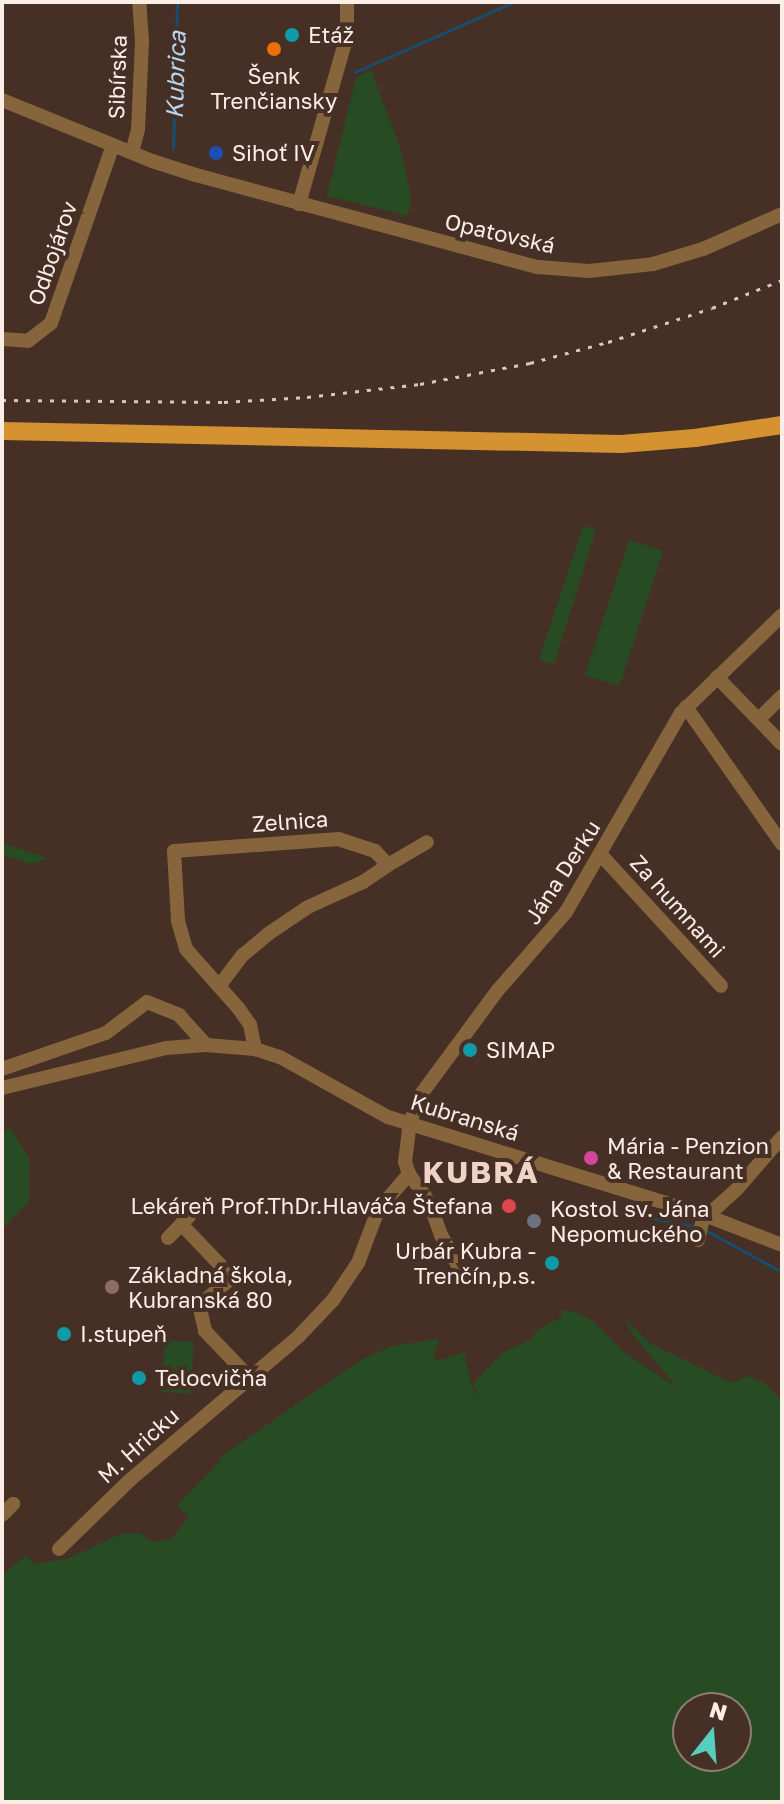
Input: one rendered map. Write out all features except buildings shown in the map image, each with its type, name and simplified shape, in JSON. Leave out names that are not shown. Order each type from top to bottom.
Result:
[{"type":"main road","points":[[2,431],[621,444],[695,438],[782,425]]},
{"type":"street","name":"Sibírska","points":[[132,152],[138,130],[142,41],[139,2]]},
{"type":"street","points":[[299,204],[347,35],[347,2]]},
{"type":"street","name":"Opatovská","points":[[2,100],[176,168],[512,262],[578,271],[623,268],[686,255],[782,214]]},
{"type":"street","name":"Odbojárov","points":[[2,339],[28,341],[51,323],[113,145]]},
{"type":"street","name":"Jána Derku","points":[[410,1123],[419,1097],[443,1063],[498,990],[544,942],[602,856],[664,739],[686,707],[781,618]]},
{"type":"street","points":[[717,677],[782,744]]},
{"type":"street","points":[[759,719],[782,696]]},
{"type":"street","points":[[686,707],[782,844]]},
{"type":"street","name":"Zelnica","points":[[255,1049],[250,1025],[220,985],[186,949],[178,921],[174,851],[339,839],[375,851],[388,865]]},
{"type":"street","points":[[220,985],[243,955],[268,934],[335,891],[363,882],[427,842]]},
{"type":"street","name":"Za humnami","points":[[602,856],[721,986]]},
{"type":"street","points":[[2,1069],[48,1056],[106,1033],[141,1004],[153,1002],[179,1015],[206,1045]]},
{"type":"street","points":[[106,1033],[114,1058]]},
{"type":"street","name":"Kubranská","points":[[2,1088],[114,1058],[206,1045],[255,1049],[280,1057],[373,1111],[702,1225],[782,1245]]},
{"type":"street","points":[[48,1056],[53,1075]]},
{"type":"street","points":[[410,1123],[405,1162],[409,1174],[429,1202],[441,1235],[458,1266]]},
{"type":"street","points":[[702,1225],[782,1137]]},
{"type":"street","name":"M. Hricku","points":[[59,1549],[130,1480],[299,1336],[333,1300],[358,1263],[378,1210],[409,1174]]},
{"type":"street","points":[[168,1238],[185,1220],[228,1273],[228,1281],[202,1303],[201,1313],[205,1331],[249,1377]]},
{"type":"street","points":[[2,1515],[13,1504]]},
{"type":"green space","points":[[371,70],[399,144],[411,196],[408,216],[327,196],[356,78]]},
{"type":"green space","points":[[583,526],[596,530],[554,665],[539,660]]},
{"type":"green space","points":[[629,540],[663,551],[619,686],[585,675]]},
{"type":"green space","points":[[2,843],[48,858],[32,864],[2,855]]},
{"type":"green space","points":[[11,1129],[29,1158],[29,1202],[2,1229],[2,1130]]},
{"type":"green space","points":[[561,1311],[572,1311],[592,1320],[624,1352],[678,1389],[629,1329],[625,1319],[651,1344],[732,1383],[748,1376],[763,1382],[782,1401],[782,1802],[2,1802],[2,1576],[26,1555],[35,1564],[67,1559],[121,1534],[139,1533],[154,1542],[171,1539],[189,1517],[177,1505],[221,1460],[220,1457],[361,1360],[392,1346],[439,1339],[434,1357],[437,1361],[464,1352],[472,1387],[481,1399],[473,1384],[502,1353],[532,1339],[536,1331],[562,1317]]},
{"type":"green space","points":[[165,1340],[194,1342],[190,1394],[161,1392]]},
{"type":"waterway","name":"Kubrica","points":[[173,149],[177,2]]},
{"type":"waterway","points":[[355,72],[514,2]]},
{"type":"waterway","name":"Kubrica","points":[[652,1218],[698,1227]]},
{"type":"waterway","name":"Kubrica","points":[[705,1230],[782,1272]]},
{"type":"railway","points":[[2,400],[224,402],[307,397],[420,384],[530,363],[608,342],[712,308],[782,280]]},
{"type":"place","name":"Etáž","points":[[292,35]]},
{"type":"place","name":"Šenk Trenčiansky","points":[[274,49]]},
{"type":"place","name":"Sihoť IV","points":[[216,153]]},
{"type":"place","name":"SIMAP","points":[[470,1050]]},
{"type":"place","name":"Mária - Penzion & Restaurant","points":[[591,1158]]},
{"type":"place","name":"Lekáreň Prof.ThDr.Hlaváča Štefana","points":[[509,1206]]},
{"type":"place","name":"Kostol sv. Jána Nepomuckého","points":[[534,1221]]},
{"type":"place","name":"Urbár Kubra - Trenčín,p.s.","points":[[552,1263]]},
{"type":"place","name":"Základná škola, Kubranská 80","points":[[112,1287]]},
{"type":"place","name":"I.stupeň","points":[[64,1334]]},
{"type":"place","name":"Telocvičňa","points":[[139,1378]]},
{"type":"district","name":"KUBRÁ","points":[[481,1172]]}]
